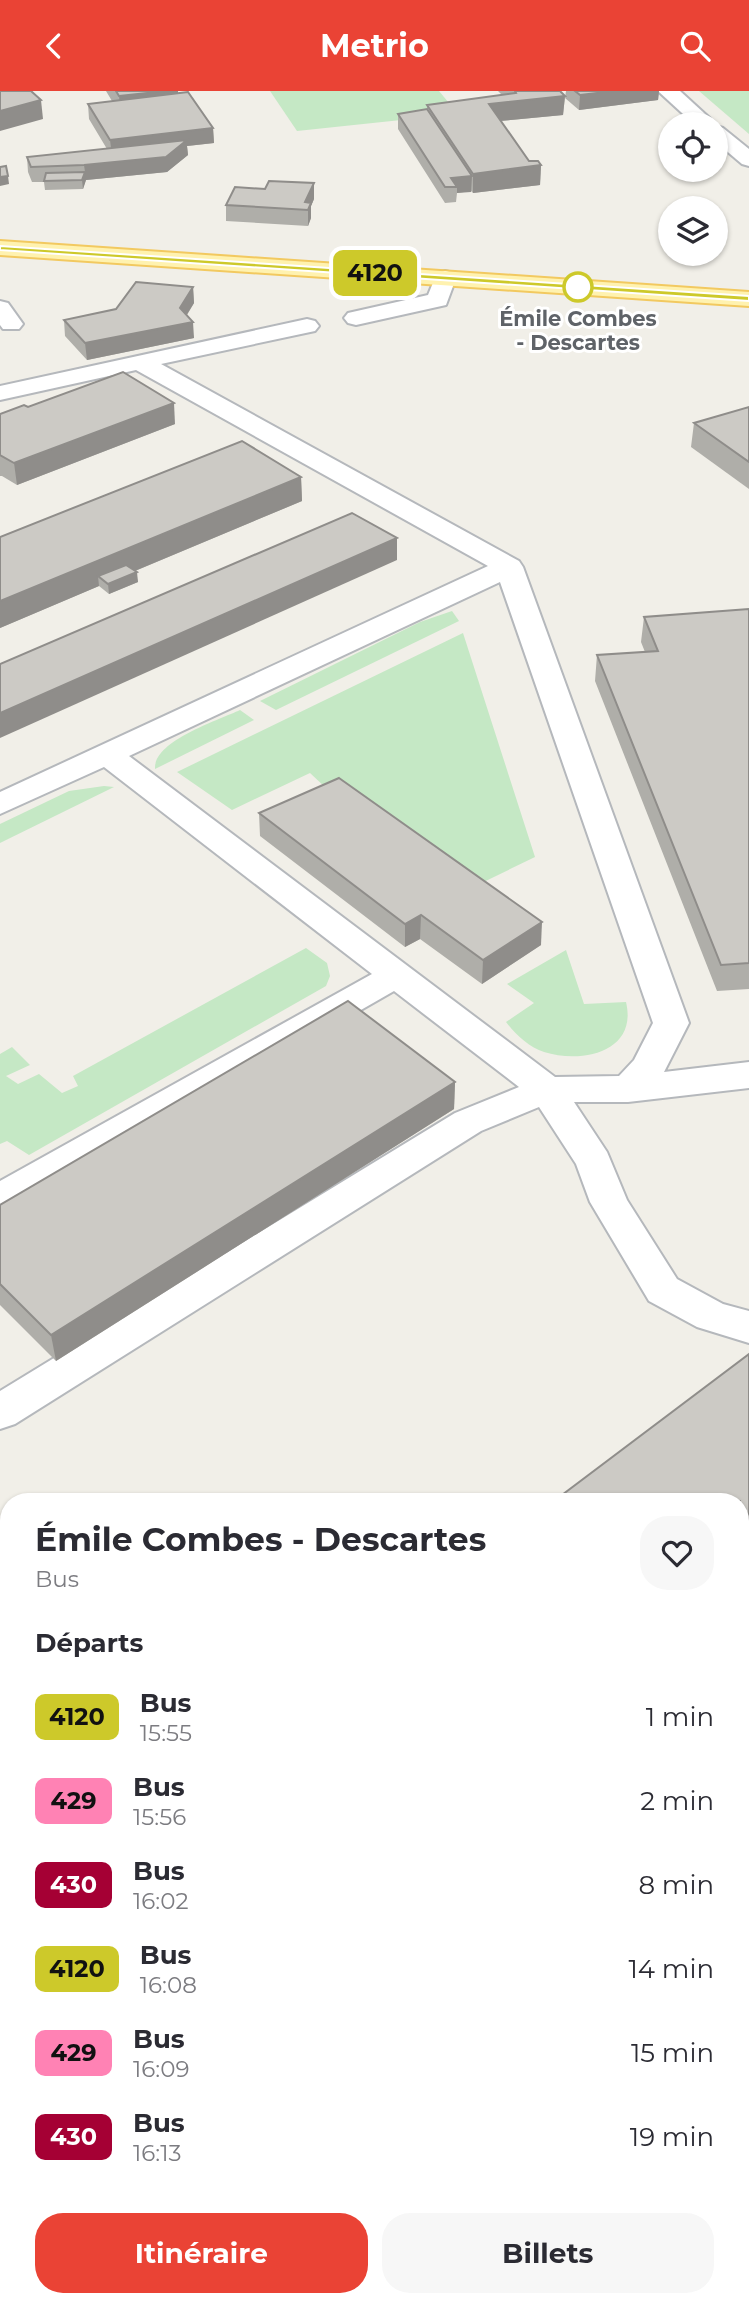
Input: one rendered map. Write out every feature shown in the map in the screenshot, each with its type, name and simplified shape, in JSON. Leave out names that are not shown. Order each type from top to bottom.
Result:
[{"type":"main road","points":[[0,248],[749,299]]},
{"type":"street","points":[[668,91],[692,112]]},
{"type":"street","points":[[728,142],[749,160]]},
{"type":"street","points":[[356,318],[438,300],[445,278]]},
{"type":"street","points":[[0,393],[307,326]]},
{"type":"street","points":[[139,362],[509,567],[671,1023],[649,1067],[628,1089]]},
{"type":"street","points":[[0,804],[509,567]]},
{"type":"street","points":[[107,754],[547,1090],[594,1162],[609,1202],[663,1290],[711,1316],[749,1327]]},
{"type":"street","points":[[0,1199],[396,975]]},
{"type":"street","points":[[0,1412],[468,1122],[547,1090],[628,1089],[749,1075]]},
{"type":"green space","points":[[270,91],[439,91],[458,114],[297,131]]},
{"type":"green space","points":[[699,91],[749,91],[749,134],[728,116],[728,112],[723,112]]},
{"type":"green space","points":[[452,611],[459,621],[276,710],[260,701],[420,622]]},
{"type":"green space","points":[[463,633],[535,857],[465,891],[342,803],[310,773],[232,810],[177,772]]},
{"type":"green space","points":[[240,710],[254,720],[155,769],[157,759],[164,749],[175,741]]},
{"type":"green space","points":[[114,787],[0,843],[0,824],[69,791]]},
{"type":"green space","points":[[306,948],[327,963],[330,976],[326,986],[29,1155],[7,1141],[0,1144],[0,1054],[12,1047],[30,1065],[6,1076],[18,1084],[39,1074],[62,1093],[78,1086],[73,1076]]},
{"type":"green space","points":[[566,950],[584,1004],[626,1002],[624,1033],[615,1043],[590,1055],[544,1052],[523,1040],[506,1022],[534,1003],[507,984]]},
{"type":"building","points":[[0,91],[31,91],[41,100],[0,111]]},
{"type":"building","points":[[116,91],[166,91],[119,96]]},
{"type":"building","points":[[515,91],[560,91],[565,96],[489,104],[529,161],[538,161],[541,165],[473,174],[427,105],[516,93]]},
{"type":"building","points":[[575,91],[614,91],[580,95]]},
{"type":"building","points":[[188,92],[213,128],[110,140],[88,104]]},
{"type":"building","points":[[427,109],[472,176],[451,178],[457,187],[445,187],[398,114]]},
{"type":"building","points":[[187,140],[166,157],[31,167],[27,157]]},
{"type":"building","points":[[6,166],[8,176],[0,177],[0,167]]},
{"type":"building","points":[[85,172],[82,180],[44,181],[46,173]]},
{"type":"building","points":[[269,181],[314,183],[305,202],[311,203],[308,210],[226,205],[235,187],[265,189]]},
{"type":"building","points":[[136,282],[193,287],[180,308],[193,322],[85,343],[64,320],[116,309]]},
{"type":"building","points":[[123,372],[174,403],[14,463],[0,455],[0,414],[24,405],[28,407]]},
{"type":"building","points":[[749,407],[749,462],[694,423]]},
{"type":"building","points":[[242,441],[301,477],[0,601],[0,537]]},
{"type":"building","points":[[352,513],[397,538],[0,713],[0,664]]},
{"type":"building","points":[[126,565],[137,572],[108,584],[98,576]]},
{"type":"building","points":[[749,609],[749,963],[721,965],[597,655],[658,651],[644,617]]},
{"type":"building","points":[[339,778],[542,922],[483,960],[421,915],[405,924],[259,813]]},
{"type":"building","points":[[348,1001],[455,1082],[51,1335],[0,1284],[0,1205]]},
{"type":"building","points":[[749,1354],[749,1493],[565,1493]]},
{"type":"bus line","name":"4120","points":[[0,248],[749,299]]},
{"type":"place","name":"Émile Combes - Descartes","points":[[578,287]]}]
